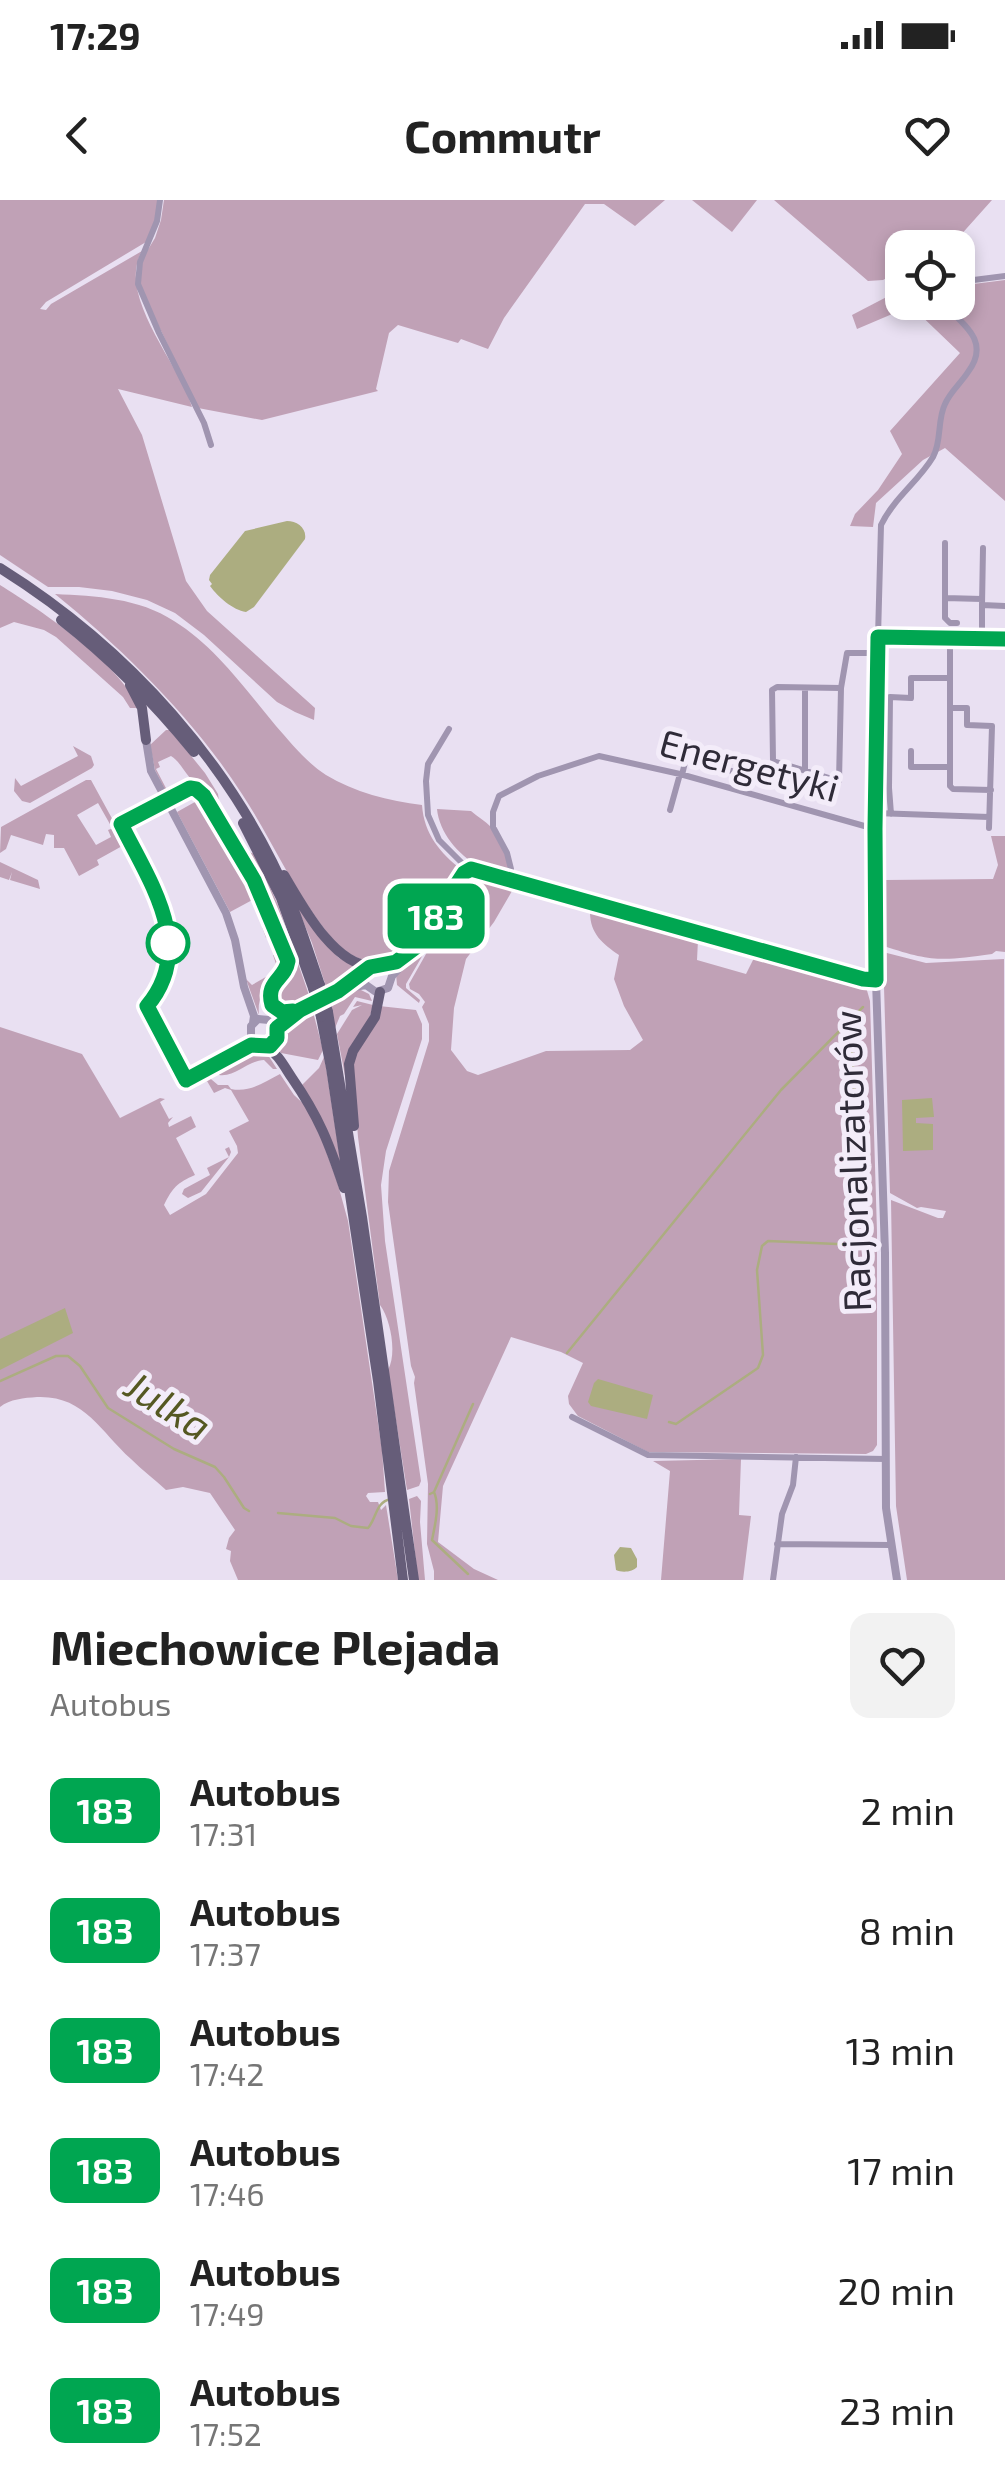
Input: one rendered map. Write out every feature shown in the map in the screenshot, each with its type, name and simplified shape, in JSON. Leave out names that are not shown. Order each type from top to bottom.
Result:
[{"type":"main road","points":[[0,572],[122,672],[208,768],[235,807],[280,898],[317,986]]},
{"type":"main road","points":[[0,572],[92,634],[151,690],[213,764],[332,945],[350,960],[373,968]]},
{"type":"main road","points":[[122,672],[142,708],[146,740]]},
{"type":"main road","points":[[238,802],[291,903],[325,1015],[395,1489],[414,1580]]},
{"type":"main road","points":[[358,1219],[349,1064],[353,1050],[375,1016],[380,992]]},
{"type":"main road","points":[[266,1046],[278,1056],[318,1118],[358,1219]]},
{"type":"main road","points":[[398,1507],[402,1580]]},
{"type":"street","points":[[160,200],[158,221],[140,262],[138,284],[204,423],[210,444]]},
{"type":"street","points":[[975,280],[1005,276]]},
{"type":"street","name":"Racjonalizatorów","points":[[896,1580],[886,1508],[885,1253],[876,980],[881,525],[888,509],[932,458],[944,406],[971,370],[976,344],[959,320]]},
{"type":"street","points":[[945,543],[945,618],[957,623]]},
{"type":"street","points":[[982,638],[983,548]]},
{"type":"street","points":[[945,598],[1005,606]]},
{"type":"street","points":[[878,637],[1005,639]]},
{"type":"street","points":[[950,638],[950,786],[990,790]]},
{"type":"street","points":[[841,688],[772,690],[773,761],[840,781],[841,688],[847,653],[877,653]]},
{"type":"street","points":[[890,814],[890,697],[911,700],[911,678],[950,678]]},
{"type":"street","points":[[805,688],[805,770]]},
{"type":"street","points":[[950,708],[967,708],[966,725],[992,726],[988,828]]},
{"type":"street","points":[[449,729],[430,758],[427,808],[434,832],[466,866],[876,980]]},
{"type":"street","points":[[146,740],[150,772],[226,912],[253,1024]]},
{"type":"street","points":[[911,751],[911,767],[950,767]]},
{"type":"street","name":"Energetyki","points":[[510,880],[507,853],[493,827],[499,796],[538,776],[598,756],[681,774],[875,829]]},
{"type":"street","points":[[670,810],[686,758],[745,775],[741,791]]},
{"type":"street","points":[[875,814],[989,817]]},
{"type":"street","points":[[366,985],[380,992],[390,985],[392,976],[416,947],[466,866]]},
{"type":"street","points":[[270,1020],[277,1028],[277,1038],[273,1044],[258,1046],[251,1039],[250,1029],[258,1019],[270,1020],[300,1010],[373,968],[396,962],[416,947]]},
{"type":"street","points":[[373,968],[388,968],[392,976]]},
{"type":"street","points":[[366,985],[373,968]]},
{"type":"street","points":[[338,991],[366,985]]},
{"type":"street","points":[[277,1028],[300,1010]]},
{"type":"street","points":[[572,1417],[648,1454],[886,1459]]},
{"type":"street","points":[[773,1580],[782,1514],[793,1485],[796,1456]]},
{"type":"street","points":[[777,1544],[891,1545]]},
{"type":"shaded area","points":[[0,200],[158,200],[156,221],[146,242],[40,309],[46,310],[142,251],[136,269],[143,309],[192,407],[118,389],[142,435],[186,581],[207,611],[315,708],[314,720],[277,702],[175,613],[147,600],[112,591],[48,587],[0,555]]},
{"type":"shaded area","points":[[164,200],[665,200],[635,226],[604,204],[585,204],[504,318],[488,349],[398,325],[389,333],[378,391],[262,420],[198,408],[141,289],[141,261],[155,238]]},
{"type":"shaded area","points":[[692,200],[757,200],[732,232]]},
{"type":"shaded area","points":[[774,200],[992,200],[965,230],[885,230],[885,279],[868,281]]},
{"type":"shaded area","points":[[1005,280],[1005,501],[945,448],[923,460],[876,503],[873,527],[850,526],[902,454],[890,431],[960,353],[926,320],[975,320],[975,284]]},
{"type":"shaded area","points":[[885,298],[885,317],[857,329],[852,315]]},
{"type":"shaded area","points":[[287,521],[300,526],[305,539],[254,607],[246,612],[236,609],[210,586],[210,575],[245,531]]},
{"type":"shaded area","points":[[0,585],[57,623],[97,656],[115,673],[139,708],[130,708],[123,697],[44,630],[14,622],[0,628]]},
{"type":"shaded area","points":[[55,594],[101,597],[161,613],[217,656],[293,746],[319,770],[360,791],[422,805],[434,842],[462,870],[403,956],[378,962],[363,960],[333,939],[303,898],[242,794],[202,739],[132,662]]},
{"type":"shaded area","points":[[166,730],[205,773],[245,851],[255,854],[278,905],[311,1001],[288,1010],[275,1004],[272,993],[291,961],[260,887],[206,793],[171,756],[158,762],[160,767],[156,769],[168,792],[172,791],[167,794],[155,770],[150,745]]},
{"type":"shaded area","points":[[73,746],[91,756],[92,768],[30,803],[22,801],[14,791],[15,778],[21,786],[78,756]]},
{"type":"shaded area","points":[[91,780],[115,824],[111,826],[98,803],[77,815],[96,845],[111,837],[108,830],[116,827],[124,845],[79,876],[64,848],[54,848],[54,835],[46,834],[43,845],[11,835],[6,849],[0,853],[1,827]]},
{"type":"shaded area","points":[[202,798],[258,897],[230,912],[177,812]]},
{"type":"shaded area","points":[[437,809],[471,811],[489,825],[502,843],[511,876],[483,868],[464,856],[446,834]]},
{"type":"shaded area","points":[[991,836],[1005,836],[1005,952],[937,959],[884,946],[886,880],[993,879],[998,865]]},
{"type":"shaded area","points":[[0,862],[38,880],[40,889],[10,880],[12,872],[9,880],[0,877]]},
{"type":"shaded area","points":[[469,878],[512,891],[466,959],[454,1008],[451,1050],[467,1071],[478,1075],[546,1051],[630,1050],[643,1040],[614,979],[619,955],[595,932],[590,912],[698,940],[697,960],[746,974],[755,956],[866,987],[870,1001],[877,1232],[877,1445],[866,1454],[648,1452],[578,1416],[569,1404],[568,1396],[583,1363],[511,1337],[443,1486],[438,1542],[474,1569],[498,1580],[434,1580],[427,1544],[428,1484],[388,1202],[389,1171],[429,1041],[429,1024],[422,1007],[425,1002],[409,984]]},
{"type":"shaded area","points":[[462,881],[406,984],[419,1003],[397,985],[396,974]]},
{"type":"shaded area","points":[[296,904],[331,950],[356,967],[357,976],[328,993],[312,943]]},
{"type":"shaded area","points":[[266,925],[272,931],[282,957],[278,974],[259,1003],[259,1015],[246,979],[252,985],[278,970],[273,939],[266,938],[262,927]]},
{"type":"shaded area","points":[[883,952],[926,963],[1004,959],[1005,1580],[907,1580],[896,1506],[891,1200],[938,1218],[943,1218],[946,1211],[917,1208],[890,1193]]},
{"type":"shaded area","points":[[359,989],[369,994],[372,1001],[355,997],[335,1028],[330,1000]]},
{"type":"shaded area","points":[[357,1001],[373,1005],[369,1020],[354,1041],[347,1086],[337,1034],[352,1010],[362,1005],[353,1007]]},
{"type":"shaded area","points":[[379,1006],[416,1010],[422,1024],[422,1039],[386,1151],[381,1185],[385,1241],[421,1481],[419,1486],[407,1490],[388,1370],[392,1337],[380,1305],[353,1074],[354,1058]]},
{"type":"shaded area","points":[[312,1008],[323,1050],[318,1060],[281,1053],[277,1046],[284,1025]]},
{"type":"shaded area","points":[[0,1027],[82,1054],[120,1118],[160,1098],[165,1099],[160,1102],[169,1119],[173,1117],[169,1127],[191,1116],[196,1127],[176,1138],[195,1175],[170,1194],[164,1205],[170,1215],[206,1194],[238,1153],[229,1131],[249,1121],[231,1090],[225,1088],[214,1093],[202,1080],[205,1074],[218,1085],[238,1090],[257,1086],[280,1074],[308,1108],[348,1221],[385,1492],[366,1496],[370,1502],[378,1502],[381,1510],[386,1505],[398,1580],[238,1580],[230,1561],[231,1551],[226,1549],[235,1530],[210,1493],[183,1487],[166,1490],[90,1417],[67,1402],[37,1397],[0,1407]]},
{"type":"shaded area","points":[[242,1052],[268,1055],[277,1069],[264,1060],[219,1075],[217,1067]]},
{"type":"shaded area","points":[[324,1057],[341,1165],[302,1085]]},
{"type":"shaded area","points":[[932,1098],[934,1117],[916,1118],[916,1123],[933,1124],[933,1150],[903,1151],[902,1100]]},
{"type":"shaded area","points":[[229,1157],[201,1192],[188,1198],[182,1194],[184,1189],[210,1175],[207,1168]]},
{"type":"shaded area","points":[[65,1308],[73,1333],[0,1370],[0,1339]]},
{"type":"shaded area","points":[[598,1379],[653,1395],[647,1419],[591,1406],[588,1402]]},
{"type":"shaded area","points":[[741,1459],[739,1515],[751,1516],[743,1580],[661,1580],[670,1471],[653,1461]]},
{"type":"shaded area","points":[[417,1496],[421,1501],[425,1580],[418,1580],[409,1499]]},
{"type":"shaded area","points":[[620,1547],[631,1548],[637,1559],[635,1569],[616,1570],[614,1555]]},
{"type":"waterway","points":[[567,1353],[781,1090],[863,1007]]},
{"type":"waterway","points":[[850,1021],[860,1183]]},
{"type":"waterway","points":[[669,1422],[676,1424],[758,1368],[763,1355],[757,1270],[762,1246],[768,1241],[860,1245]]},
{"type":"waterway","name":"Julka","points":[[0,1381],[56,1356],[68,1356],[80,1366],[108,1408],[174,1449],[215,1467],[249,1511]]},
{"type":"waterway","points":[[430,1494],[473,1404]]},
{"type":"waterway","points":[[434,1492],[437,1509],[432,1540],[468,1574]]},
{"type":"waterway","points":[[278,1513],[335,1518],[351,1526],[368,1528],[379,1507],[391,1499]]},
{"type":"bus line","name":"183","points":[[293,1011],[282,1012],[272,1005],[273,984],[288,961],[254,880],[204,796],[190,788],[121,824],[165,914],[168,947],[164,978],[147,1006],[186,1080],[251,1045],[270,1046],[277,1038],[277,1028],[300,1010],[338,991],[370,967],[389,965],[408,954],[466,870],[471,869],[876,980],[878,637],[1005,639]]}]
